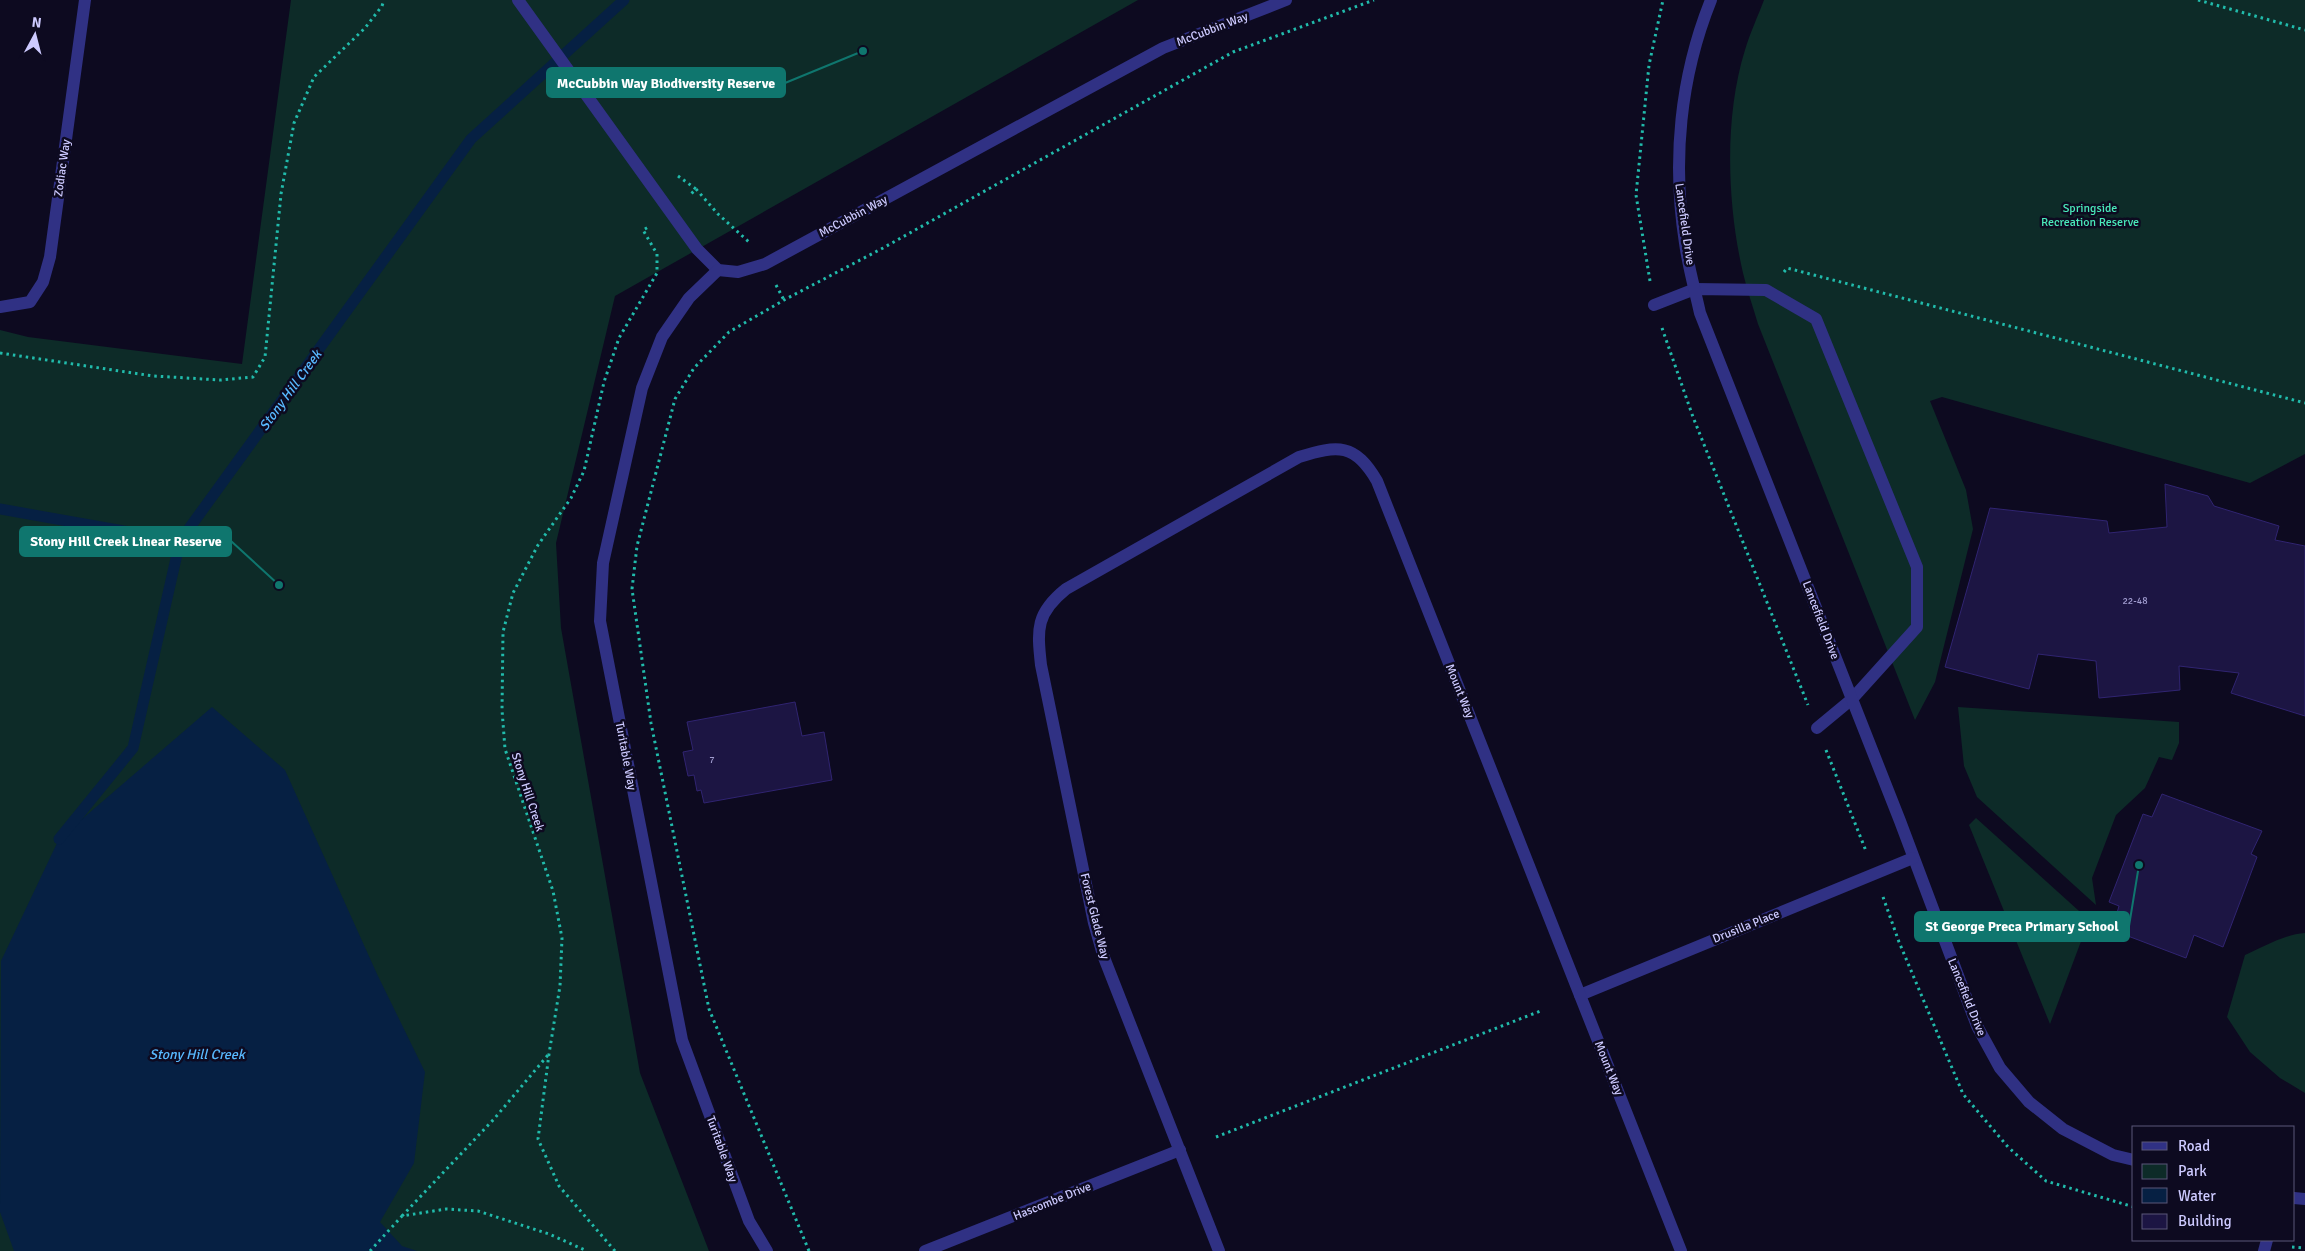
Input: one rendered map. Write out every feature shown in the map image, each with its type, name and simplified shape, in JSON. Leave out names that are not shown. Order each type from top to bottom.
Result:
[{"type":"street","name":"Zodiac Way","points":[[0,307],[30,302],[43,282],[50,257],[85,0]]},
{"type":"street","points":[[518,0],[697,250],[718,270]]},
{"type":"street","name":"McCubbin Way","points":[[718,270],[738,272],[765,264],[1163,48],[1286,0]]},
{"type":"street","name":"Lancefield Drive","points":[[1711,0],[1700,27],[1684,86],[1678,169],[1685,243],[1700,313],[1852,699],[1977,1026],[2000,1068],[2029,1102],[2063,1129],[2113,1155],[2132,1160]]},
{"type":"street","name":"Turitable Way","points":[[718,270],[690,298],[662,337],[642,388],[603,563],[600,621],[682,1040],[749,1221],[767,1251]]},
{"type":"street","points":[[1654,305],[1695,289],[1766,290],[1816,319],[1916,567],[1917,627],[1852,699],[1817,728]]},
{"type":"street","name":"Mount Way","points":[[1055,598],[1066,589],[1299,457],[1321,450],[1337,450],[1351,452],[1366,462],[1377,481],[1681,1251]]},
{"type":"street","name":"Forest Glade Way","points":[[1055,598],[1039,622],[1041,664],[1094,923],[1103,955],[1219,1251]]},
{"type":"street","name":"Drusilla Place","points":[[1580,995],[1913,858]]},
{"type":"street","name":"Hascombe Drive","points":[[924,1251],[1180,1150]]},
{"type":"path","points":[[0,353],[153,376],[221,380],[253,377],[265,357],[282,194],[294,123],[314,77],[365,28],[382,6],[384,0]]},
{"type":"path","points":[[809,1251],[709,1009],[651,723],[632,589],[637,546],[675,399],[694,368],[729,332],[784,300],[883,248],[1233,52],[1374,0]]},
{"type":"path","points":[[2198,0],[2305,30]]},
{"type":"path","name":"Stony Hill Creek","points":[[615,1251],[558,1186],[538,1139],[560,986],[562,938],[553,891],[505,749],[502,710],[504,632],[514,593],[538,545],[571,498],[584,471],[604,382],[620,338],[657,273],[657,254],[643,230],[672,214]]},
{"type":"path","points":[[1766,290],[1787,268],[2305,403]]},
{"type":"path","points":[[1216,1137],[1543,1010]]},
{"type":"path","points":[[370,1251],[494,1119],[549,1054]]},
{"type":"path","points":[[402,1216],[446,1209],[478,1211],[549,1234],[587,1251]]},
{"type":"green space","points":[[291,0],[1138,0],[615,296],[556,543],[561,628],[640,1073],[709,1251],[0,1251],[0,330],[28,337],[242,364]]},
{"type":"green space","name":"Springside Recreation Reserve","points":[[1764,0],[2305,0],[2305,454],[2250,483],[1942,397],[1930,401],[1966,490],[1973,529],[1935,682],[1915,720],[1758,324],[1743,273],[1731,190],[1731,132],[1738,76],[1747,44]]},
{"type":"green space","points":[[1958,707],[2179,722],[2179,743],[2172,760],[2159,757],[2145,788],[2116,815],[2092,878],[2096,905],[1977,797],[1964,766]]},
{"type":"green space","points":[[1976,818],[2089,920],[2050,1024],[1969,825]]},
{"type":"green space","points":[[2305,933],[2305,1093],[2280,1078],[2250,1052],[2227,1017],[2245,955],[2282,938]]},
{"type":"water","name":"Stony Hill Creek","points":[[212,707],[285,770],[377,974],[425,1072],[414,1163],[380,1222],[402,1246],[417,1251],[14,1251],[0,1212],[1,961],[59,839]]},
{"type":"building","points":[[2165,484],[2208,496],[2214,506],[2279,526],[2275,540],[2305,546],[2305,716],[2231,693],[2239,673],[2179,666],[2180,690],[2099,698],[2096,661],[2038,654],[2029,689],[1945,667],[1990,508],[2107,521],[2109,533],[2167,527]]},
{"type":"building","points":[[795,702],[802,736],[824,732],[832,780],[704,803],[701,790],[697,791],[694,775],[688,776],[683,752],[693,750],[687,722]]},
{"type":"building","points":[[2162,794],[2262,831],[2251,854],[2257,857],[2223,947],[2194,935],[2186,958],[2112,930],[2119,906],[2109,902],[2143,814],[2152,817]]},
{"type":"waterway","name":"Stony Hill Creek","points":[[59,839],[133,748],[180,541],[471,139],[624,0]]},
{"type":"waterway","points":[[0,509],[180,541]]},
{"type":"place","name":"McCubbin Way Biodiversity Reserve","points":[[863,51]]},
{"type":"place","name":"Stony Hill Creek Linear Reserve","points":[[279,585]]},
{"type":"place","name":"St George Preca Primary School","points":[[2139,865]]}]
